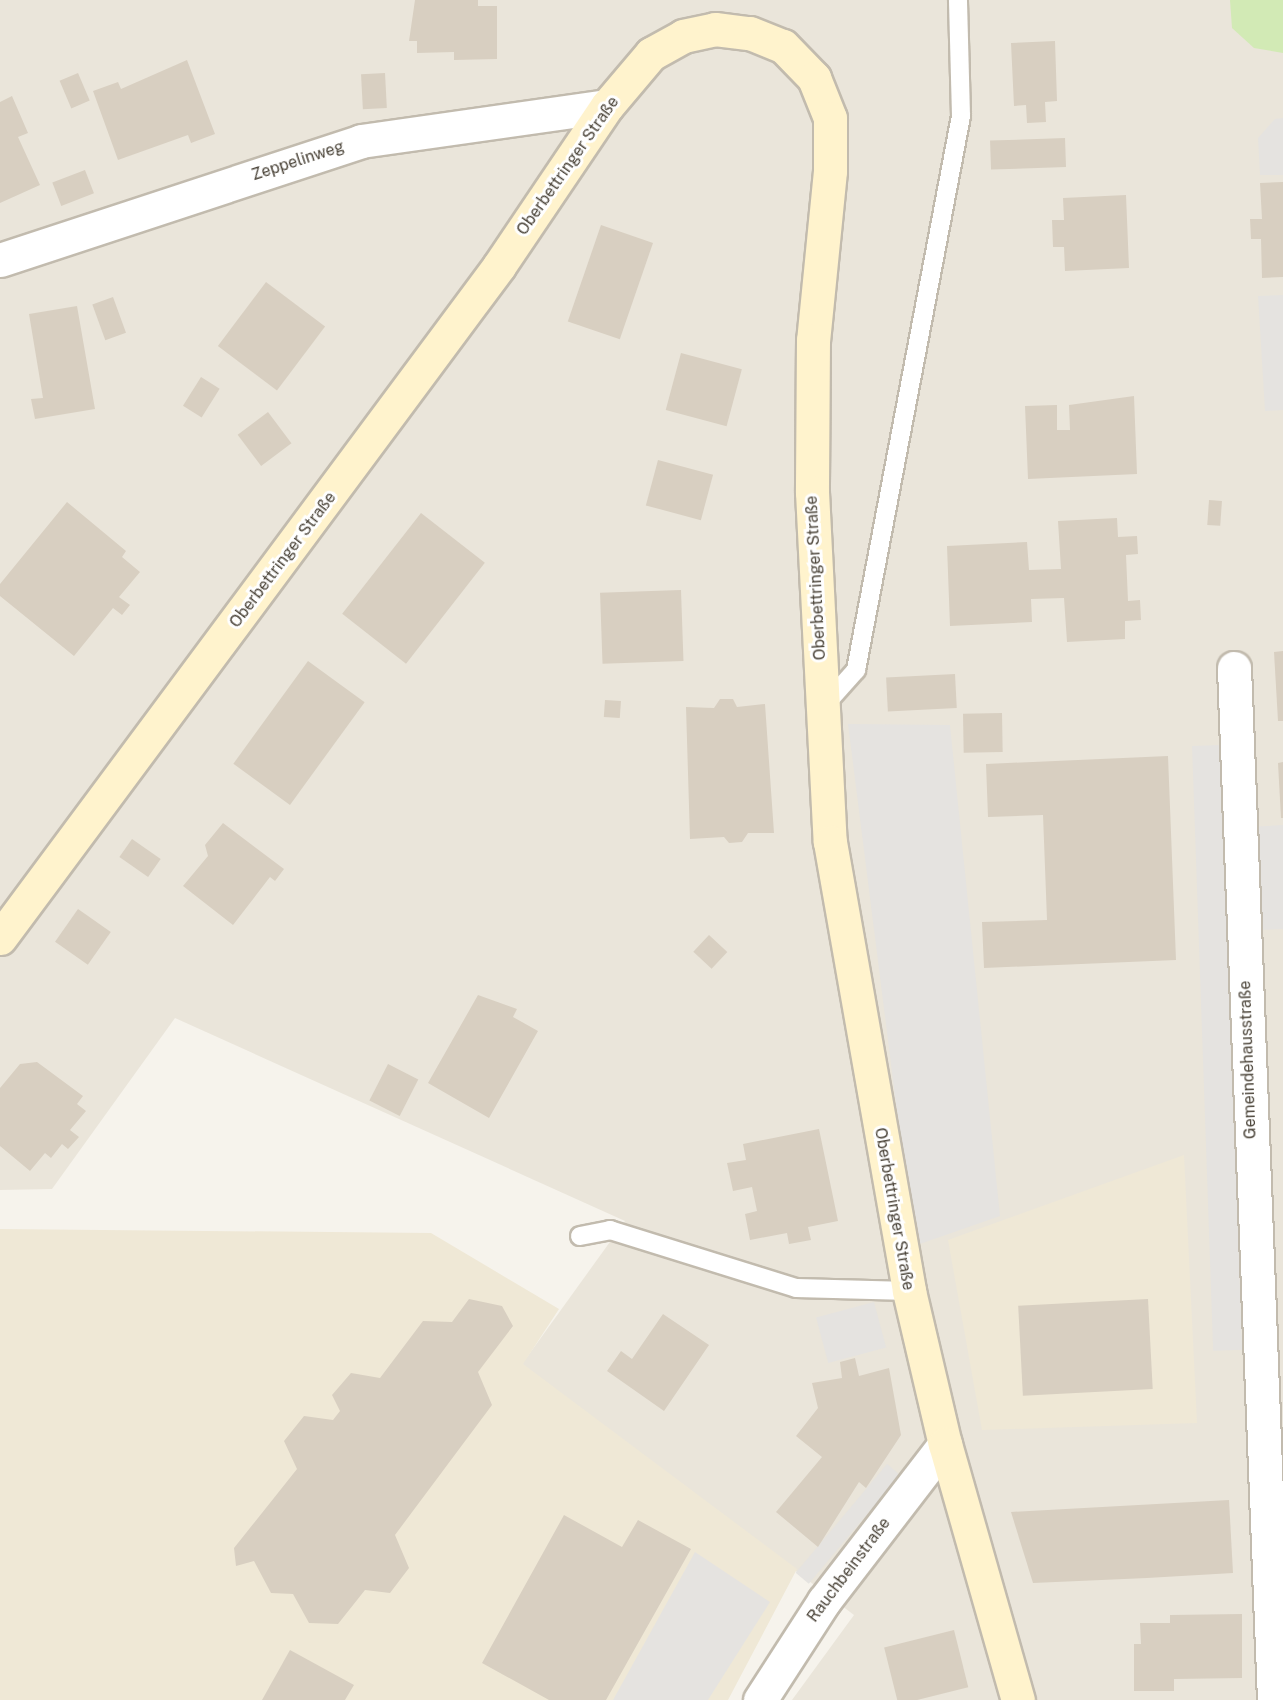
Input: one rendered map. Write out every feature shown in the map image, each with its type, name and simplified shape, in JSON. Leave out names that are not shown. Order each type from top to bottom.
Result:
[{"type":"street","name":"Oberbettringer Straße","points":[[0,938],[499,266],[607,106],[651,54],[683,36],[715,29],[750,33],[783,46],[814,78],[830,118],[830,171],[813,375],[812,492],[830,842],[909,1291],[945,1444],[1018,1700]]},
{"type":"street","name":"Zeppelinweg","points":[[0,260],[361,141],[607,106]]},
{"type":"street","name":"Gemeindehausstraße","points":[[1234,668],[1273,1454],[1274,1700]]},
{"type":"street","name":"Rauchbeinstraße","points":[[760,1700],[824,1601],[945,1444]]},
{"type":"lane","points":[[822,708],[856,670],[961,116],[958,0]]},
{"type":"lane","points":[[580,1236],[610,1230],[796,1288],[909,1291]]},
{"type":"shaded area","points":[[0,0],[1283,0],[1283,1700],[792,1700],[854,1615],[522,1364],[625,1221],[175,1018],[52,1189],[0,1190]]},
{"type":"shaded area","points":[[1283,118],[1283,175],[1260,175],[1258,138],[1275,119]]},
{"type":"shaded area","points":[[1283,295],[1283,410],[1265,411],[1258,296]]},
{"type":"shaded area","points":[[848,724],[950,725],[1000,1216],[914,1246]]},
{"type":"shaded area","points":[[1221,745],[1242,1350],[1213,1351],[1192,746]]},
{"type":"shaded area","points":[[1283,825],[1283,929],[1257,930],[1252,827]]},
{"type":"shaded area","points":[[1184,1155],[1197,1423],[982,1430],[948,1240]]},
{"type":"shaded area","points":[[0,1229],[431,1233],[559,1309],[523,1364],[797,1569],[728,1700],[0,1700]]},
{"type":"shaded area","points":[[874,1302],[886,1347],[828,1363],[816,1318]]},
{"type":"shaded area","points":[[887,1464],[900,1475],[809,1584],[796,1573]]},
{"type":"shaded area","points":[[695,1552],[770,1602],[708,1700],[613,1700]]},
{"type":"green space","points":[[1230,0],[1283,0],[1283,53],[1254,48],[1232,28]]},
{"type":"building","points":[[415,0],[478,0],[478,6],[497,6],[497,59],[454,60],[454,52],[417,53],[417,41],[409,41]]},
{"type":"building","points":[[1055,41],[1057,101],[1045,102],[1046,122],[1027,123],[1026,105],[1014,106],[1011,43]]},
{"type":"building","points":[[187,60],[215,134],[191,143],[188,135],[118,160],[93,91],[118,82],[121,89]]},
{"type":"building","points":[[78,73],[90,101],[71,108],[60,81]]},
{"type":"building","points":[[385,73],[387,108],[363,109],[361,74]]},
{"type":"building","points":[[12,96],[28,133],[18,137],[40,185],[0,203],[0,102]]},
{"type":"building","points":[[1065,138],[1066,167],[991,170],[990,141]]},
{"type":"building","points":[[85,170],[94,193],[61,206],[52,183]]},
{"type":"building","points":[[1283,182],[1283,277],[1262,278],[1261,239],[1251,239],[1250,219],[1262,219],[1260,183]]},
{"type":"building","points":[[1126,195],[1129,268],[1065,271],[1064,247],[1053,247],[1052,220],[1064,220],[1063,198]]},
{"type":"building","points":[[601,225],[653,243],[620,339],[568,321]]},
{"type":"building","points":[[266,282],[325,327],[277,390],[218,346]]},
{"type":"building","points":[[113,297],[126,333],[105,340],[92,305]]},
{"type":"building","points":[[77,306],[95,409],[35,419],[31,399],[43,398],[29,314]]},
{"type":"building","points":[[681,353],[742,369],[727,426],[666,410]]},
{"type":"building","points":[[201,377],[220,389],[202,417],[183,406]]},
{"type":"building","points":[[1134,396],[1137,474],[1028,479],[1025,406],[1057,405],[1057,430],[1070,430],[1069,405]]},
{"type":"building","points":[[268,412],[291,443],[261,466],[238,435]]},
{"type":"building","points":[[658,460],[713,475],[701,520],[646,505]]},
{"type":"building","points":[[1209,500],[1222,501],[1220,526],[1207,525]]},
{"type":"building","points":[[67,502],[126,551],[122,557],[140,572],[119,597],[130,605],[122,615],[113,608],[74,656],[0,596],[0,584]]},
{"type":"building","points":[[421,513],[485,563],[406,664],[342,614]]},
{"type":"building","points":[[1117,518],[1118,537],[1137,536],[1138,554],[1126,555],[1128,601],[1140,600],[1141,620],[1125,621],[1125,639],[1067,642],[1064,598],[1031,599],[1032,622],[950,626],[947,546],[1027,542],[1029,570],[1061,569],[1058,521]]},
{"type":"building","points":[[681,590],[683,661],[603,664],[600,593]]},
{"type":"building","points":[[1283,651],[1283,721],[1278,721],[1274,652]]},
{"type":"building","points":[[308,661],[365,702],[290,805],[233,764]]},
{"type":"building","points":[[955,674],[957,708],[888,712],[886,678]]},
{"type":"building","points":[[720,699],[733,699],[737,707],[765,704],[774,833],[748,833],[742,842],[729,843],[724,837],[690,839],[686,707],[714,708]]},
{"type":"building","points":[[605,700],[621,701],[620,718],[604,717]]},
{"type":"building","points":[[1002,713],[1003,752],[964,753],[963,714]]},
{"type":"building","points":[[1168,756],[1176,960],[984,968],[982,922],[1047,920],[1043,815],[988,817],[986,764]]},
{"type":"building","points":[[1283,762],[1283,818],[1281,818],[1278,763]]},
{"type":"building","points":[[223,823],[284,869],[275,881],[270,877],[233,925],[183,886],[208,856],[205,845]]},
{"type":"building","points":[[132,839],[161,859],[148,877],[119,857]]},
{"type":"building","points":[[78,909],[111,932],[88,965],[55,942]]},
{"type":"building","points":[[709,935],[727,952],[712,969],[693,952]]},
{"type":"building","points":[[478,995],[517,1009],[513,1017],[538,1031],[489,1118],[428,1083]]},
{"type":"building","points":[[37,1062],[83,1096],[77,1104],[86,1111],[70,1130],[79,1137],[68,1149],[62,1144],[51,1158],[45,1153],[30,1171],[0,1146],[0,1088],[20,1064]]},
{"type":"building","points":[[388,1064],[418,1079],[400,1116],[369,1101]]},
{"type":"building","points":[[819,1129],[838,1221],[808,1227],[811,1240],[789,1244],[787,1233],[750,1240],[745,1214],[757,1211],[752,1187],[733,1191],[727,1163],[746,1160],[743,1144]]},
{"type":"building","points":[[469,1299],[502,1306],[513,1326],[478,1372],[492,1405],[395,1535],[409,1568],[390,1593],[365,1590],[338,1624],[309,1623],[293,1594],[271,1593],[254,1561],[236,1566],[234,1548],[297,1469],[284,1441],[304,1416],[333,1420],[340,1411],[332,1395],[351,1373],[380,1378],[423,1321],[452,1322]]},
{"type":"building","points":[[1148,1299],[1153,1389],[1023,1396],[1018,1306]]},
{"type":"building","points":[[663,1314],[709,1345],[664,1411],[607,1371],[621,1351],[632,1359]]},
{"type":"building","points":[[855,1358],[859,1376],[889,1368],[901,1435],[866,1488],[859,1482],[818,1547],[776,1512],[822,1457],[796,1436],[818,1408],[812,1383],[842,1378],[840,1362]]},
{"type":"building","points":[[1229,1500],[1233,1573],[1147,1578],[1033,1583],[1011,1512]]},
{"type":"building","points":[[564,1515],[622,1547],[638,1520],[691,1549],[606,1700],[549,1700],[482,1663]]},
{"type":"building","points":[[1242,1614],[1242,1678],[1174,1679],[1174,1691],[1134,1691],[1134,1644],[1141,1644],[1140,1623],[1170,1623],[1170,1615]]},
{"type":"building","points":[[954,1630],[968,1687],[917,1700],[897,1700],[884,1647]]},
{"type":"building","points":[[290,1650],[354,1685],[345,1700],[262,1700]]}]
